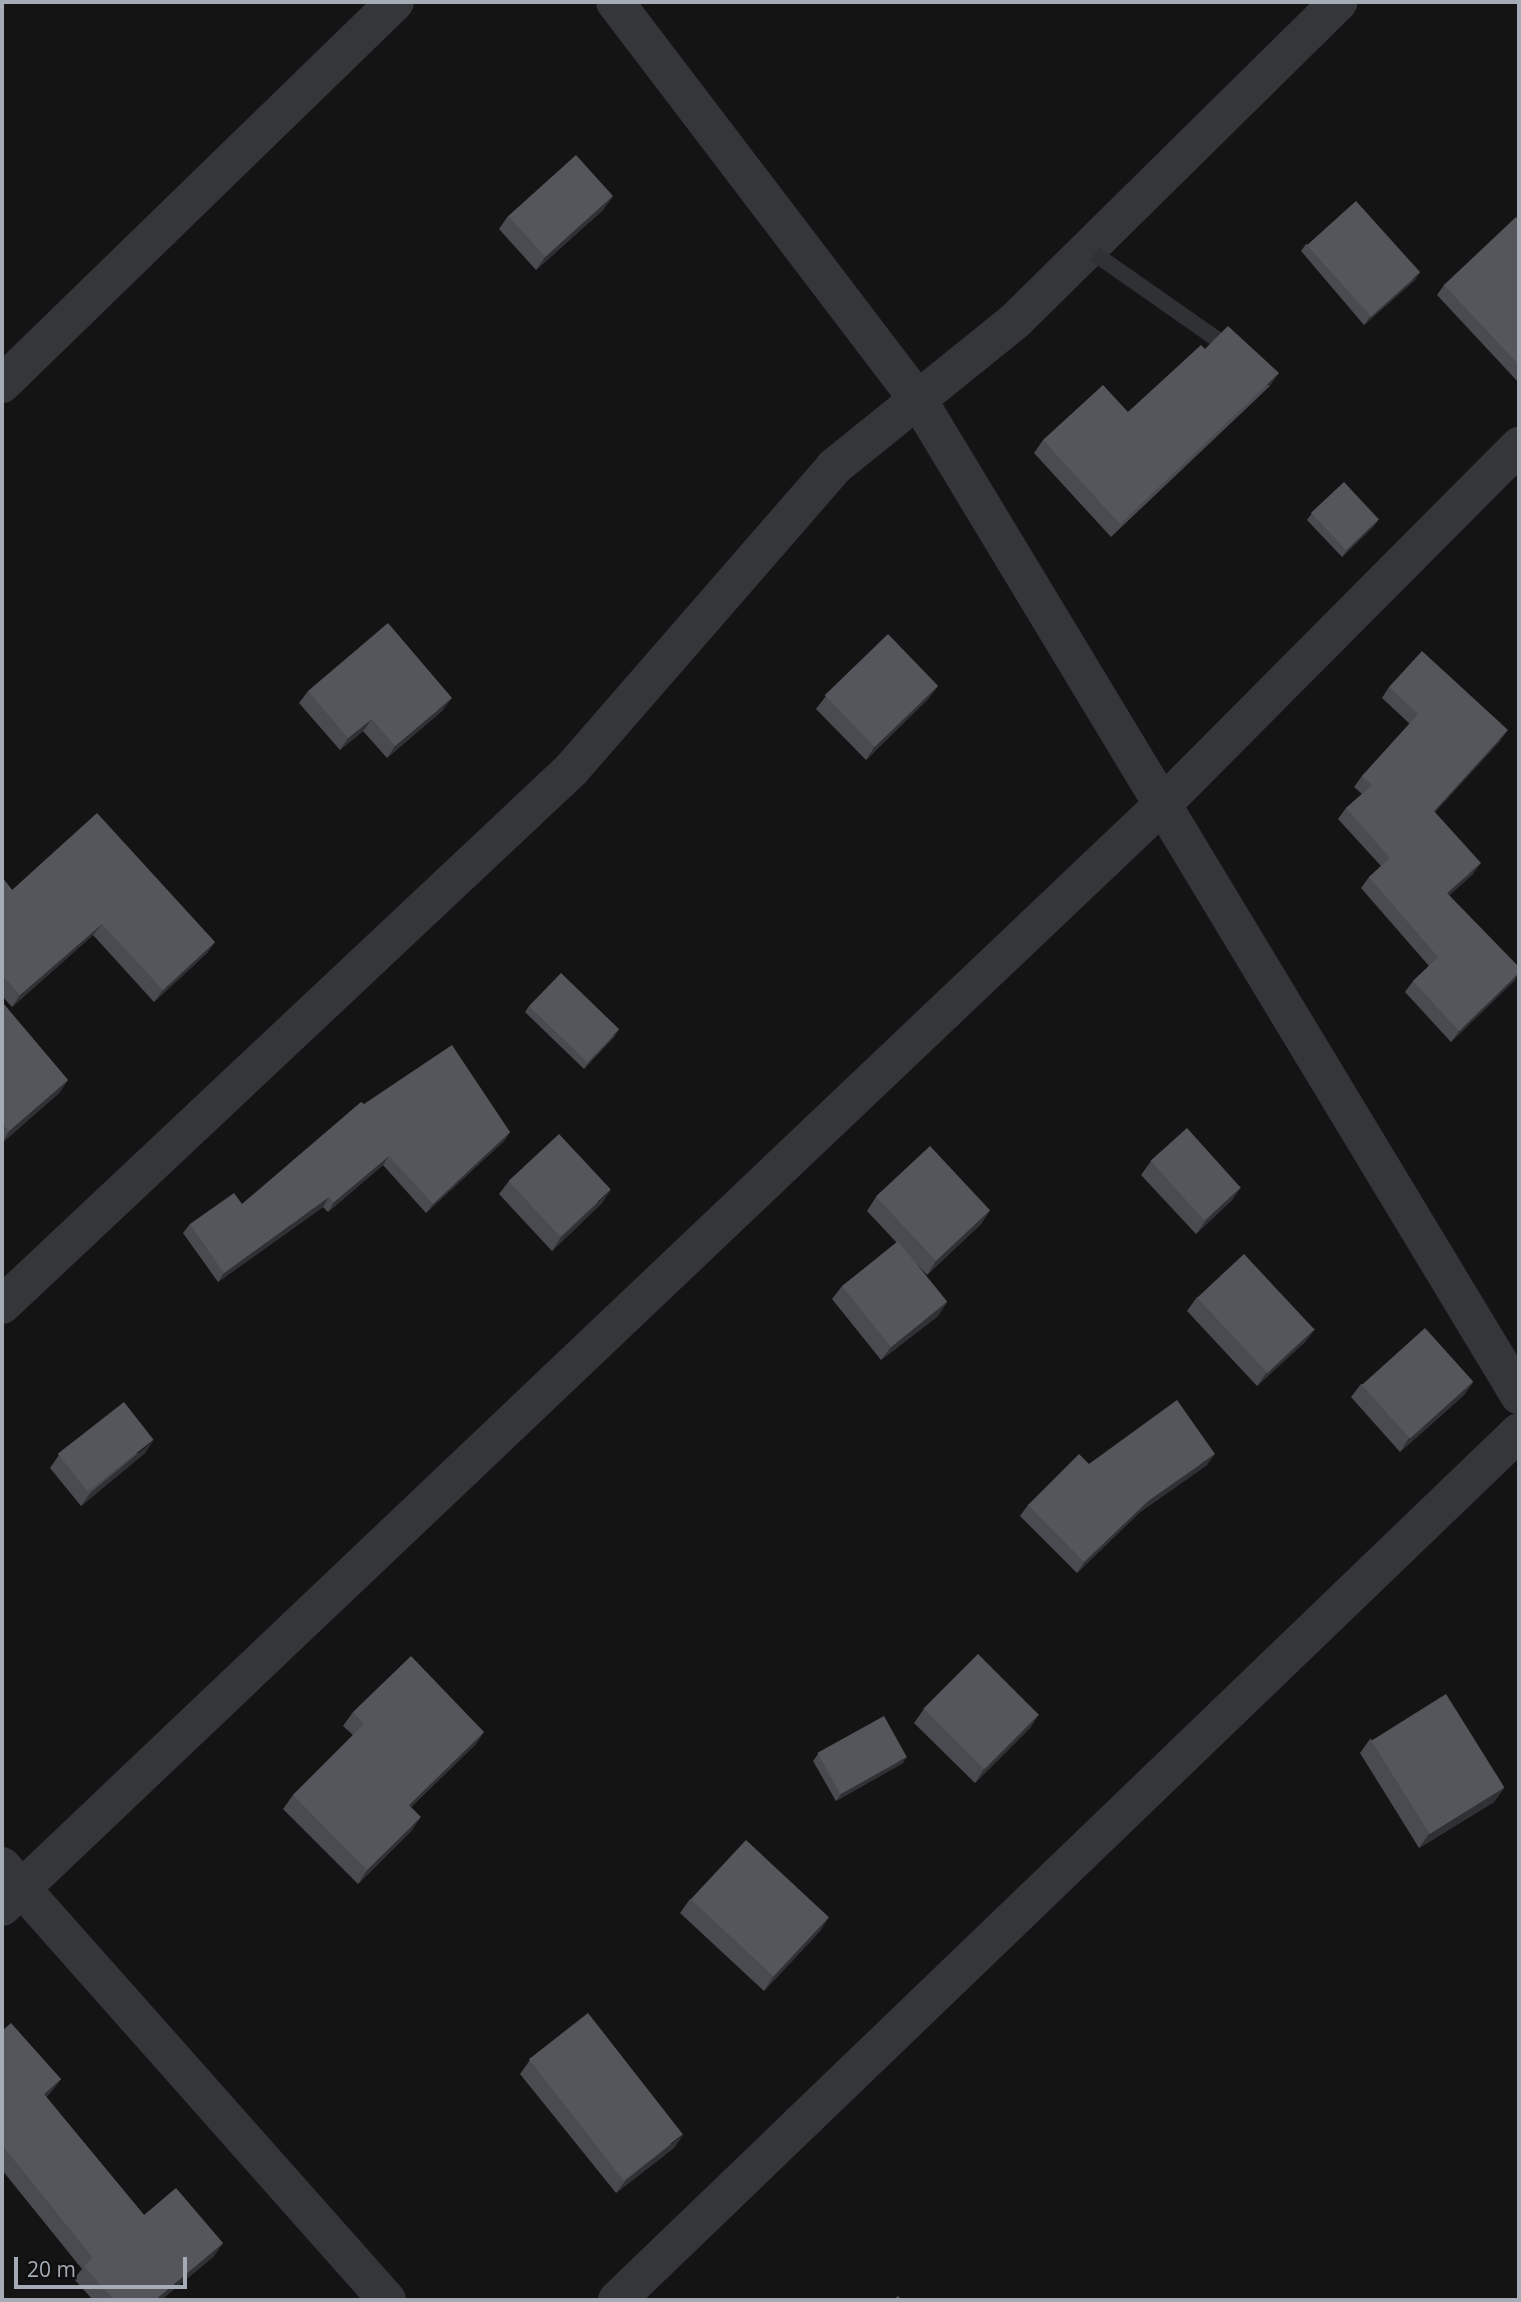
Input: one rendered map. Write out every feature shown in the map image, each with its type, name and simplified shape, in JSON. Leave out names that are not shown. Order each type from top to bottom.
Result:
[{"type":"street","points":[[2,384],[395,2]]},
{"type":"street","points":[[615,2],[917,398],[1519,1395]]},
{"type":"street","points":[[2,1305],[571,770],[834,467],[1016,320],[1338,2]]},
{"type":"street","points":[[387,2300],[8,1887],[1161,806],[1519,446]]},
{"type":"street","points":[[617,2300],[1519,1433]]},
{"type":"building","points":[[576,155],[613,196],[545,257],[508,216]]},
{"type":"building","points":[[1356,201],[1420,272],[1371,317],[1307,245]]},
{"type":"building","points":[[1516,217],[1519,220],[1519,365],[1444,285]]},
{"type":"building","points":[[1228,326],[1279,373],[1120,524],[1043,440],[1103,385],[1128,412],[1201,345],[1205,349]]},
{"type":"building","points":[[1344,482],[1379,519],[1346,550],[1311,513]]},
{"type":"building","points":[[388,623],[452,698],[395,746],[372,719],[348,738],[308,691]]},
{"type":"building","points":[[888,634],[938,686],[875,747],[825,695]]},
{"type":"building","points":[[1422,651],[1508,730],[1434,811],[1481,863],[1447,893],[1519,967],[1519,973],[1459,1031],[1413,981],[1438,957],[1369,877],[1390,858],[1346,808],[1372,785],[1362,776],[1418,714],[1389,687]]},
{"type":"building","points":[[97,813],[215,942],[163,990],[102,924],[20,995],[2,975],[2,877],[12,890]]},
{"type":"building","points":[[561,973],[619,1029],[587,1062],[529,1006]]},
{"type":"building","points":[[2,1002],[68,1080],[9,1131],[2,1123]]},
{"type":"building","points":[[452,1045],[510,1132],[433,1204],[389,1156],[334,1202],[329,1197],[224,1273],[190,1224],[234,1193],[242,1204],[361,1102],[364,1104]]},
{"type":"building","points":[[1187,1128],[1241,1187],[1204,1220],[1151,1161]]},
{"type":"building","points":[[559,1134],[611,1190],[560,1237],[509,1181]]},
{"type":"building","points":[[930,1146],[990,1210],[936,1261],[876,1196]]},
{"type":"building","points":[[898,1241],[947,1302],[891,1347],[842,1286]]},
{"type":"building","points":[[1244,1254],[1314,1329],[1267,1373],[1197,1298]]},
{"type":"building","points":[[1425,1328],[1473,1382],[1410,1438],[1362,1385]]},
{"type":"building","points":[[1177,1400],[1215,1454],[1148,1501],[1084,1562],[1028,1505],[1079,1454],[1089,1464]]},
{"type":"building","points":[[124,1402],[154,1440],[87,1492],[58,1454]]},
{"type":"building","points":[[978,1654],[1039,1715],[984,1769],[924,1708]]},
{"type":"building","points":[[411,1656],[484,1732],[409,1805],[421,1817],[367,1870],[293,1795],[364,1724],[353,1712]]},
{"type":"building","points":[[1446,1694],[1504,1787],[1430,1834],[1371,1741]]},
{"type":"building","points":[[884,1716],[907,1757],[840,1794],[818,1753]]},
{"type":"building","points":[[746,1840],[829,1917],[773,1976],[691,1899]]},
{"type":"building","points":[[588,2013],[683,2134],[624,2181],[529,2059]]},
{"type":"building","points":[[11,2023],[61,2079],[44,2094],[144,2215],[176,2188],[223,2243],[155,2300],[114,2300],[84,2266],[93,2258],[2,2145],[2,2031]]}]
